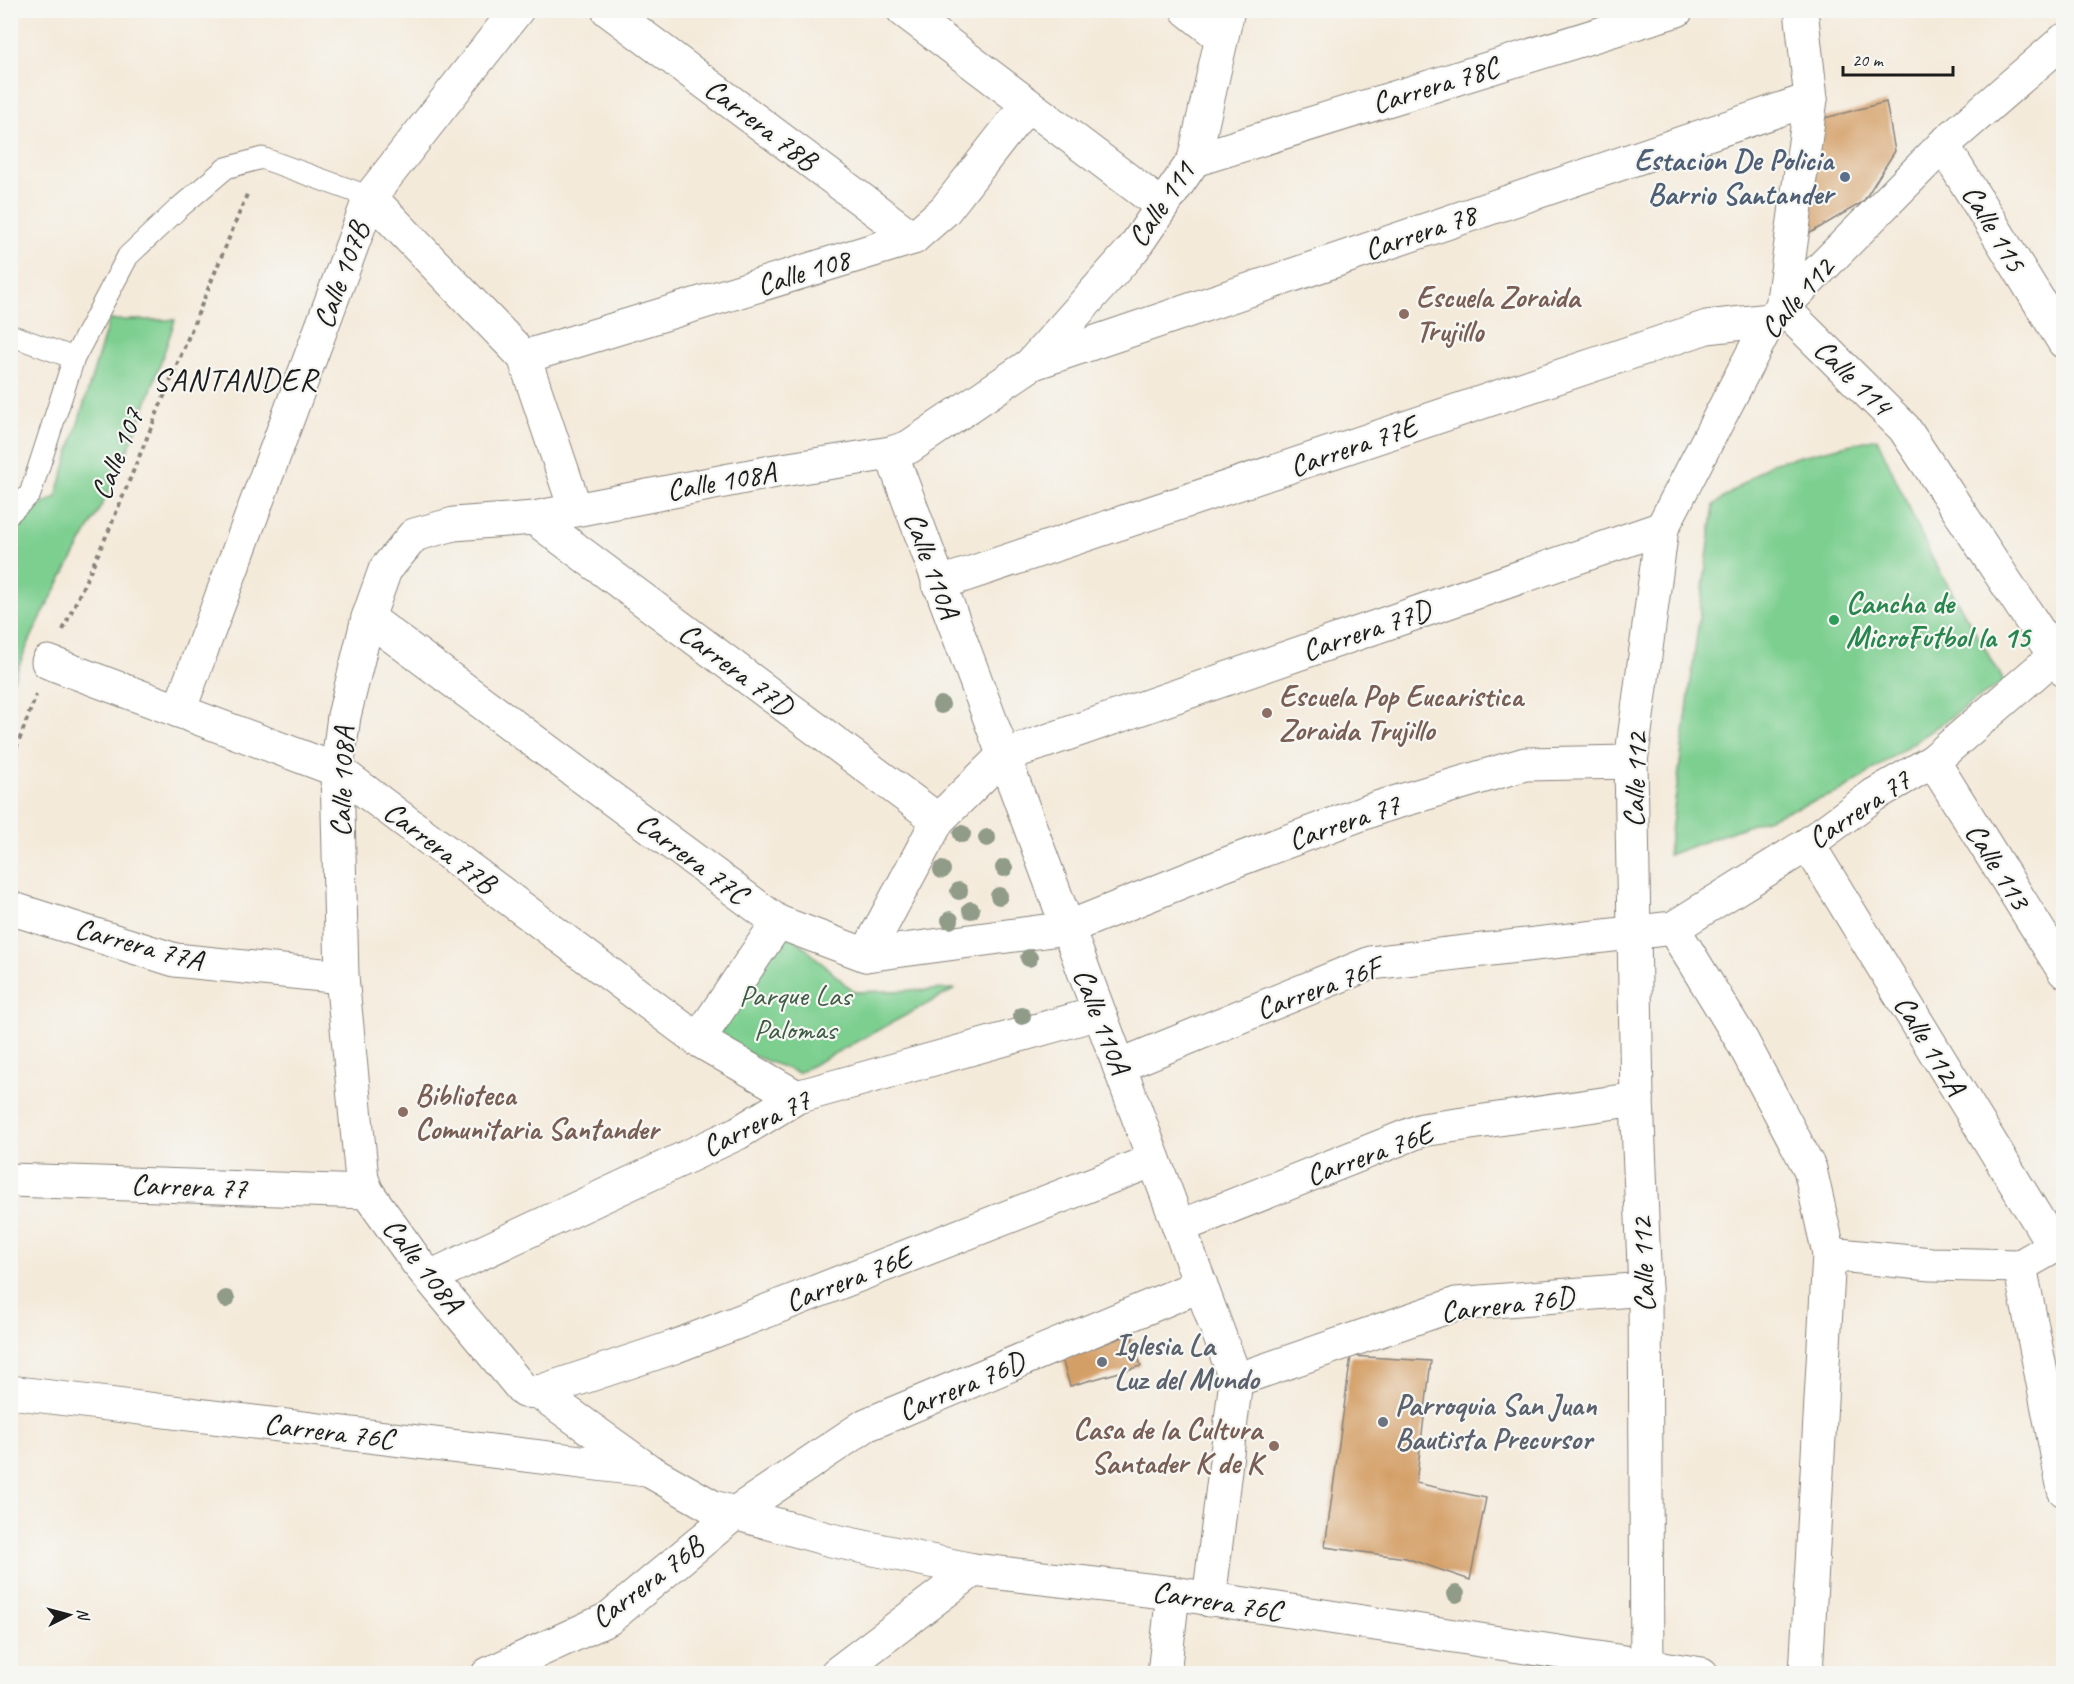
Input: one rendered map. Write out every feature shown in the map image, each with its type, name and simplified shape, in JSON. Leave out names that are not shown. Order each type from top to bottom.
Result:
[{"type":"street","name":"Calle 107B","points":[[179,711],[370,197],[517,10]]},
{"type":"street","name":"Carrera 78B","points":[[608,10],[914,238]]},
{"type":"street","points":[[903,10],[1162,206]]},
{"type":"street","points":[[1187,10],[1227,17]]},
{"type":"street","name":"Carrera 78C","points":[[1194,160],[1677,10]]},
{"type":"street","points":[[1776,314],[1811,99],[1801,10]]},
{"type":"street","name":"Calle 111","points":[[1029,365],[1133,249],[1194,160],[1227,17]]},
{"type":"street","name":"Calle 112","points":[[1646,1670],[1645,1289],[1637,1099],[1631,762],[1662,528],[1776,314],[1943,145],[2064,39]]},
{"type":"street","name":"Carrera 78","points":[[1029,365],[1811,99]]},
{"type":"street","name":"Calle 108","points":[[525,357],[914,238],[945,210],[1026,105]]},
{"type":"street","name":"Calle 115","points":[[1943,145],[2064,342]]},
{"type":"street","points":[[370,197],[525,357],[575,508]]},
{"type":"street","name":"Carrera 77E","points":[[938,584],[1707,327],[1776,314]]},
{"type":"street","name":"Calle 114","points":[[1776,314],[1904,428],[2060,658]]},
{"type":"street","name":"Calle 108A","points":[[735,1513],[713,1507],[648,1470],[539,1392],[525,1391],[430,1277],[367,1192],[362,1179],[342,976],[337,770],[344,716],[368,618],[385,570],[414,535],[454,524],[534,518],[575,508],[776,471],[891,453],[909,447],[1029,365]]},
{"type":"street","name":"Calle 110A","points":[[891,453],[1236,1380],[1209,1600]]},
{"type":"street","name":"Carrera 77D","points":[[534,518],[938,820]]},
{"type":"street","name":"Carrera 77D","points":[[1003,756],[1662,528]]},
{"type":"street","name":"Carrera 77C","points":[[368,618],[778,922],[866,955],[1067,928]]},
{"type":"street","name":"Carrera 77","points":[[1634,931],[1672,928],[1808,844],[1874,795],[1933,761],[2060,658]]},
{"type":"street","name":"Carrera 77B","points":[[48,662],[337,770],[698,1040],[797,1097]]},
{"type":"street","points":[[866,955],[938,820],[1003,756]]},
{"type":"street","name":"Calle 113","points":[[1933,761],[2064,971]]},
{"type":"street","name":"Carrera 77","points":[[1067,928],[1221,866],[1380,807],[1525,764],[1631,762]]},
{"type":"street","name":"Calle 112A","points":[[1808,844],[2058,1243]]},
{"type":"street","name":"Carrera 77A","points":[[10,908],[175,960],[342,976]]},
{"type":"street","points":[[698,1040],[778,922]]},
{"type":"street","points":[[1672,928],[1741,1039],[1810,1169],[1829,1254],[1806,1674]]},
{"type":"street","name":"Carrera 76F","points":[[1119,1066],[1371,963],[1634,931]]},
{"type":"street","name":"Carrera 77","points":[[430,1277],[738,1132],[797,1097],[1099,1012]]},
{"type":"street","name":"Carrera 76E","points":[[1179,1227],[1422,1130],[1637,1099]]},
{"type":"street","name":"Carrera 76E","points":[[539,1392],[674,1347],[1154,1160]]},
{"type":"street","name":"Carrera 77","points":[[10,1180],[367,1192]]},
{"type":"street","points":[[1829,1254],[1931,1264],[2020,1266],[2058,1243]]},
{"type":"street","points":[[2020,1266],[2064,1490]]},
{"type":"street","name":"Carrera 76D","points":[[735,1513],[866,1425],[1201,1285]]},
{"type":"street","name":"Carrera 76D","points":[[1236,1380],[1456,1304],[1645,1289]]},
{"type":"street","name":"Carrera 76C","points":[[10,1392],[648,1470]]},
{"type":"street","name":"Carrera 76C","points":[[735,1513],[831,1540],[973,1570],[1173,1593],[1646,1670],[1702,1674]]},
{"type":"street","name":"Carrera 76B","points":[[488,1674],[608,1619],[735,1513]]},
{"type":"street","points":[[836,1674],[973,1570]]},
{"type":"street","points":[[1164,1674],[1173,1593]]},
{"type":"lane","points":[[10,513],[30,494],[74,358],[128,256],[226,168],[262,158],[370,197]]},
{"type":"lane","points":[[10,335],[74,358]]},
{"type":"path","name":"Calle 107","points":[[10,765],[48,662],[109,530],[262,158]]},
{"type":"green space","points":[[109,320],[175,320],[142,415],[119,470],[34,631],[11,687],[11,521],[56,497]]},
{"type":"green space","name":"Cancha de MicroFutbol la 15","points":[[1877,438],[1932,558],[2004,681],[1842,791],[1668,855],[1714,505],[1771,463]]},
{"type":"green space","name":"Parque Las Palomas","points":[[783,928],[854,992],[955,989],[798,1073],[715,1041]]},
{"type":"building","name":"Estacion De Policia Barrio Santander","points":[[1886,102],[1895,151],[1863,202],[1805,236],[1817,120]]},
{"type":"building","name":"Iglesia La Luz del Mundo","points":[[1131,1334],[1141,1366],[1070,1386],[1062,1359]]},
{"type":"building","name":"Parroquia San Juan Bautista Precursor","points":[[1351,1356],[1431,1361],[1416,1483],[1486,1498],[1470,1580],[1406,1558],[1325,1547]]},
{"type":"place","name":"Estacion De Policia Barrio Santander","points":[[1845,177]]},
{"type":"place","name":"Escuela Zoraida Trujillo","points":[[1404,314]]},
{"type":"place","name":"Cancha de MicroFutbol la 15","points":[[1834,620]]},
{"type":"place","name":"Escuela Pop Eucaristica Zoraida Trujillo","points":[[1267,713]]},
{"type":"place","name":"Biblioteca Comunitaria Santander","points":[[403,1112]]},
{"type":"place","name":"Iglesia La Luz del Mundo","points":[[1102,1362]]},
{"type":"place","name":"Parroquia San Juan Bautista Precursor","points":[[1383,1422]]},
{"type":"place","name":"Casa de la Cultura Santader K de K","points":[[1274,1446]]},
{"type":"district","name":"SANTANDER","points":[[235,379]]}]
